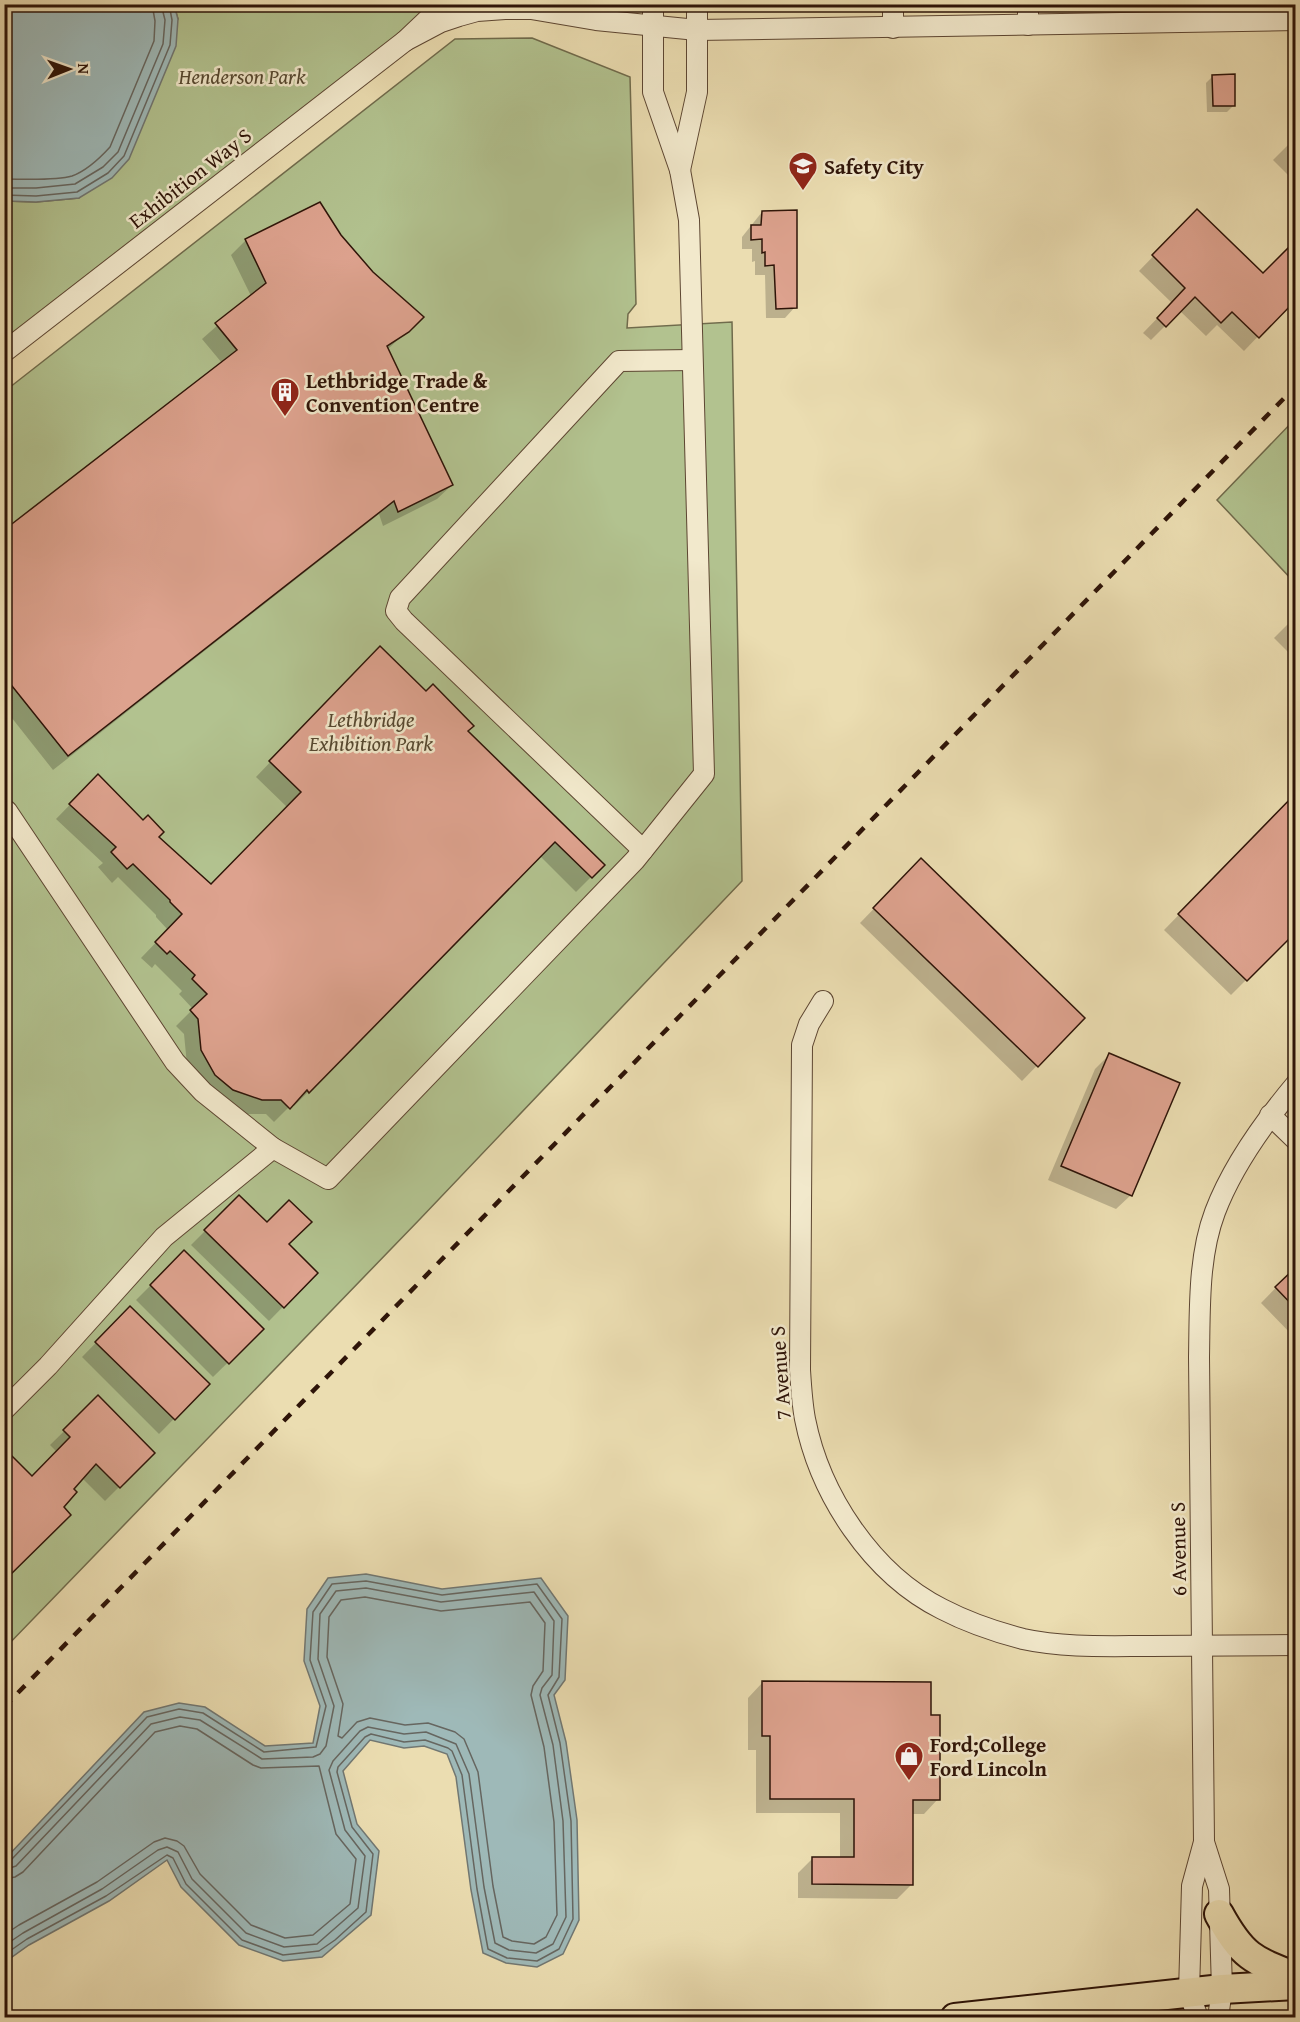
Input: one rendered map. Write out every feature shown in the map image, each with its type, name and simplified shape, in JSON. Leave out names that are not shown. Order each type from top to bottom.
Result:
[{"type":"highway","points":[[1219,1914],[1240,1948],[1262,1964],[1296,1977]]},
{"type":"highway","points":[[955,2018],[1194,2005],[1222,1989],[1296,1985]]},
{"type":"street","points":[[405,41],[444,4]]},
{"type":"street","points":[[4,813],[7,811],[175,1062],[203,1092],[273,1148],[328,1179],[643,850],[704,774],[688,220],[680,170],[653,92],[653,4]]},
{"type":"street","points":[[680,170],[697,92],[697,4]]},
{"type":"street","points":[[893,4],[893,28]]},
{"type":"street","points":[[1028,4],[1028,25]]},
{"type":"street","points":[[405,41],[441,22],[459,16],[477,11],[505,9],[531,9],[653,27],[697,30],[1028,25],[1176,13],[1296,20]]},
{"type":"street","name":"Exhibition Way S","points":[[4,352],[405,41]]},
{"type":"street","points":[[643,850],[396,611],[400,598],[619,361],[692,360]]},
{"type":"street","name":"7 Avenue S","points":[[823,1001],[808,1024],[802,1046],[800,1370],[805,1420],[827,1485],[842,1514],[860,1539],[881,1563],[940,1609],[1024,1639],[1097,1647],[1296,1645]]},
{"type":"street","name":"6 Avenue S","points":[[1194,2005],[1192,1886],[1204,1842],[1199,1357],[1204,1255],[1215,1212],[1233,1175],[1270,1114],[1296,1084]]},
{"type":"street","points":[[1270,1114],[1296,1140]]},
{"type":"street","points":[[4,1410],[48,1366],[164,1237],[273,1148]]},
{"type":"street","name":"6 Avenue S","points":[[1204,1842],[1219,1889],[1222,1989],[1218,2018]]},
{"type":"green space","name":"Henderson Park","points":[[174,5],[444,5],[5,352],[5,201],[36,202],[79,198],[178,19]]},
{"type":"green space","name":"Lethbridge Exhibition Park","points":[[532,38],[630,77],[636,304],[628,314],[627,328],[732,322],[742,881],[420,1219],[5,1648],[5,391],[455,39]]},
{"type":"green space","points":[[1295,419],[1295,583],[1217,500]]},
{"type":"water","points":[[5,4],[174,5],[178,19],[176,46],[129,159],[112,178],[79,198],[36,202],[5,201]]},
{"type":"water","points":[[366,1574],[442,1589],[541,1578],[568,1616],[565,1680],[554,1695],[566,1742],[577,1820],[579,1920],[563,1954],[537,1967],[506,1963],[483,1953],[471,1890],[456,1777],[447,1754],[424,1746],[404,1748],[370,1740],[343,1771],[357,1824],[379,1851],[371,1915],[322,1957],[283,1961],[239,1945],[181,1887],[167,1860],[109,1901],[29,1945],[5,1962],[5,1859],[144,1712],[179,1703],[205,1707],[265,1746],[313,1743],[320,1706],[304,1661],[307,1609],[328,1578]]},
{"type":"building","points":[[1235,74],[1235,106],[1213,106],[1212,75]]},
{"type":"building","name":"Lethbridge Trade & Convention Centre","points":[[320,202],[341,235],[373,272],[424,317],[409,332],[387,346],[453,485],[398,512],[394,501],[68,756],[4,676],[4,530],[237,350],[215,323],[266,283],[245,239]]},
{"type":"building","points":[[1197,209],[1263,273],[1296,240],[1296,300],[1259,338],[1232,312],[1221,323],[1195,297],[1166,327],[1157,318],[1185,288],[1152,255]]},
{"type":"building","points":[[797,210],[797,308],[776,309],[774,265],[765,266],[762,239],[751,240],[751,225],[761,225],[762,211]]},
{"type":"building","points":[[380,646],[426,691],[433,684],[474,726],[468,731],[605,865],[592,878],[555,842],[309,1093],[307,1090],[290,1109],[281,1100],[262,1100],[233,1090],[215,1075],[201,1050],[198,1019],[190,1010],[207,994],[192,979],[195,975],[170,951],[167,954],[155,942],[182,914],[133,864],[127,869],[111,852],[116,847],[69,804],[98,774],[143,820],[148,815],[164,832],[159,837],[211,884],[301,792],[269,761]]},
{"type":"building","points":[[1296,793],[1296,932],[1247,981],[1178,914]]},
{"type":"building","points":[[921,858],[1085,1018],[1038,1067],[873,908]]},
{"type":"building","points":[[1109,1053],[1180,1083],[1132,1196],[1061,1166]]},
{"type":"building","points":[[239,1195],[267,1222],[289,1200],[312,1222],[289,1244],[318,1273],[284,1308],[204,1230]]},
{"type":"building","points":[[184,1250],[264,1329],[229,1364],[150,1285]]},
{"type":"building","points":[[1296,1267],[1296,1309],[1275,1287]]},
{"type":"building","points":[[130,1306],[210,1384],[175,1420],[95,1342]]},
{"type":"building","points":[[98,1395],[155,1453],[120,1488],[96,1464],[74,1489],[77,1492],[64,1507],[71,1515],[4,1581],[4,1464],[12,1456],[32,1476],[70,1437],[63,1430]]},
{"type":"building","points":[[762,1681],[931,1682],[931,1715],[940,1715],[940,1800],[913,1800],[913,1885],[812,1884],[812,1857],[854,1857],[854,1799],[770,1799],[770,1736],[762,1736]]},
{"type":"railway","points":[[4,1707],[1296,386]]},
{"type":"place","name":"Safety City","points":[[803,192]]},
{"type":"place","name":"Lethbridge Trade & Convention Centre","points":[[285,418]]},
{"type":"place","name":"Ford;College Ford Lincoln","points":[[909,1782]]}]
